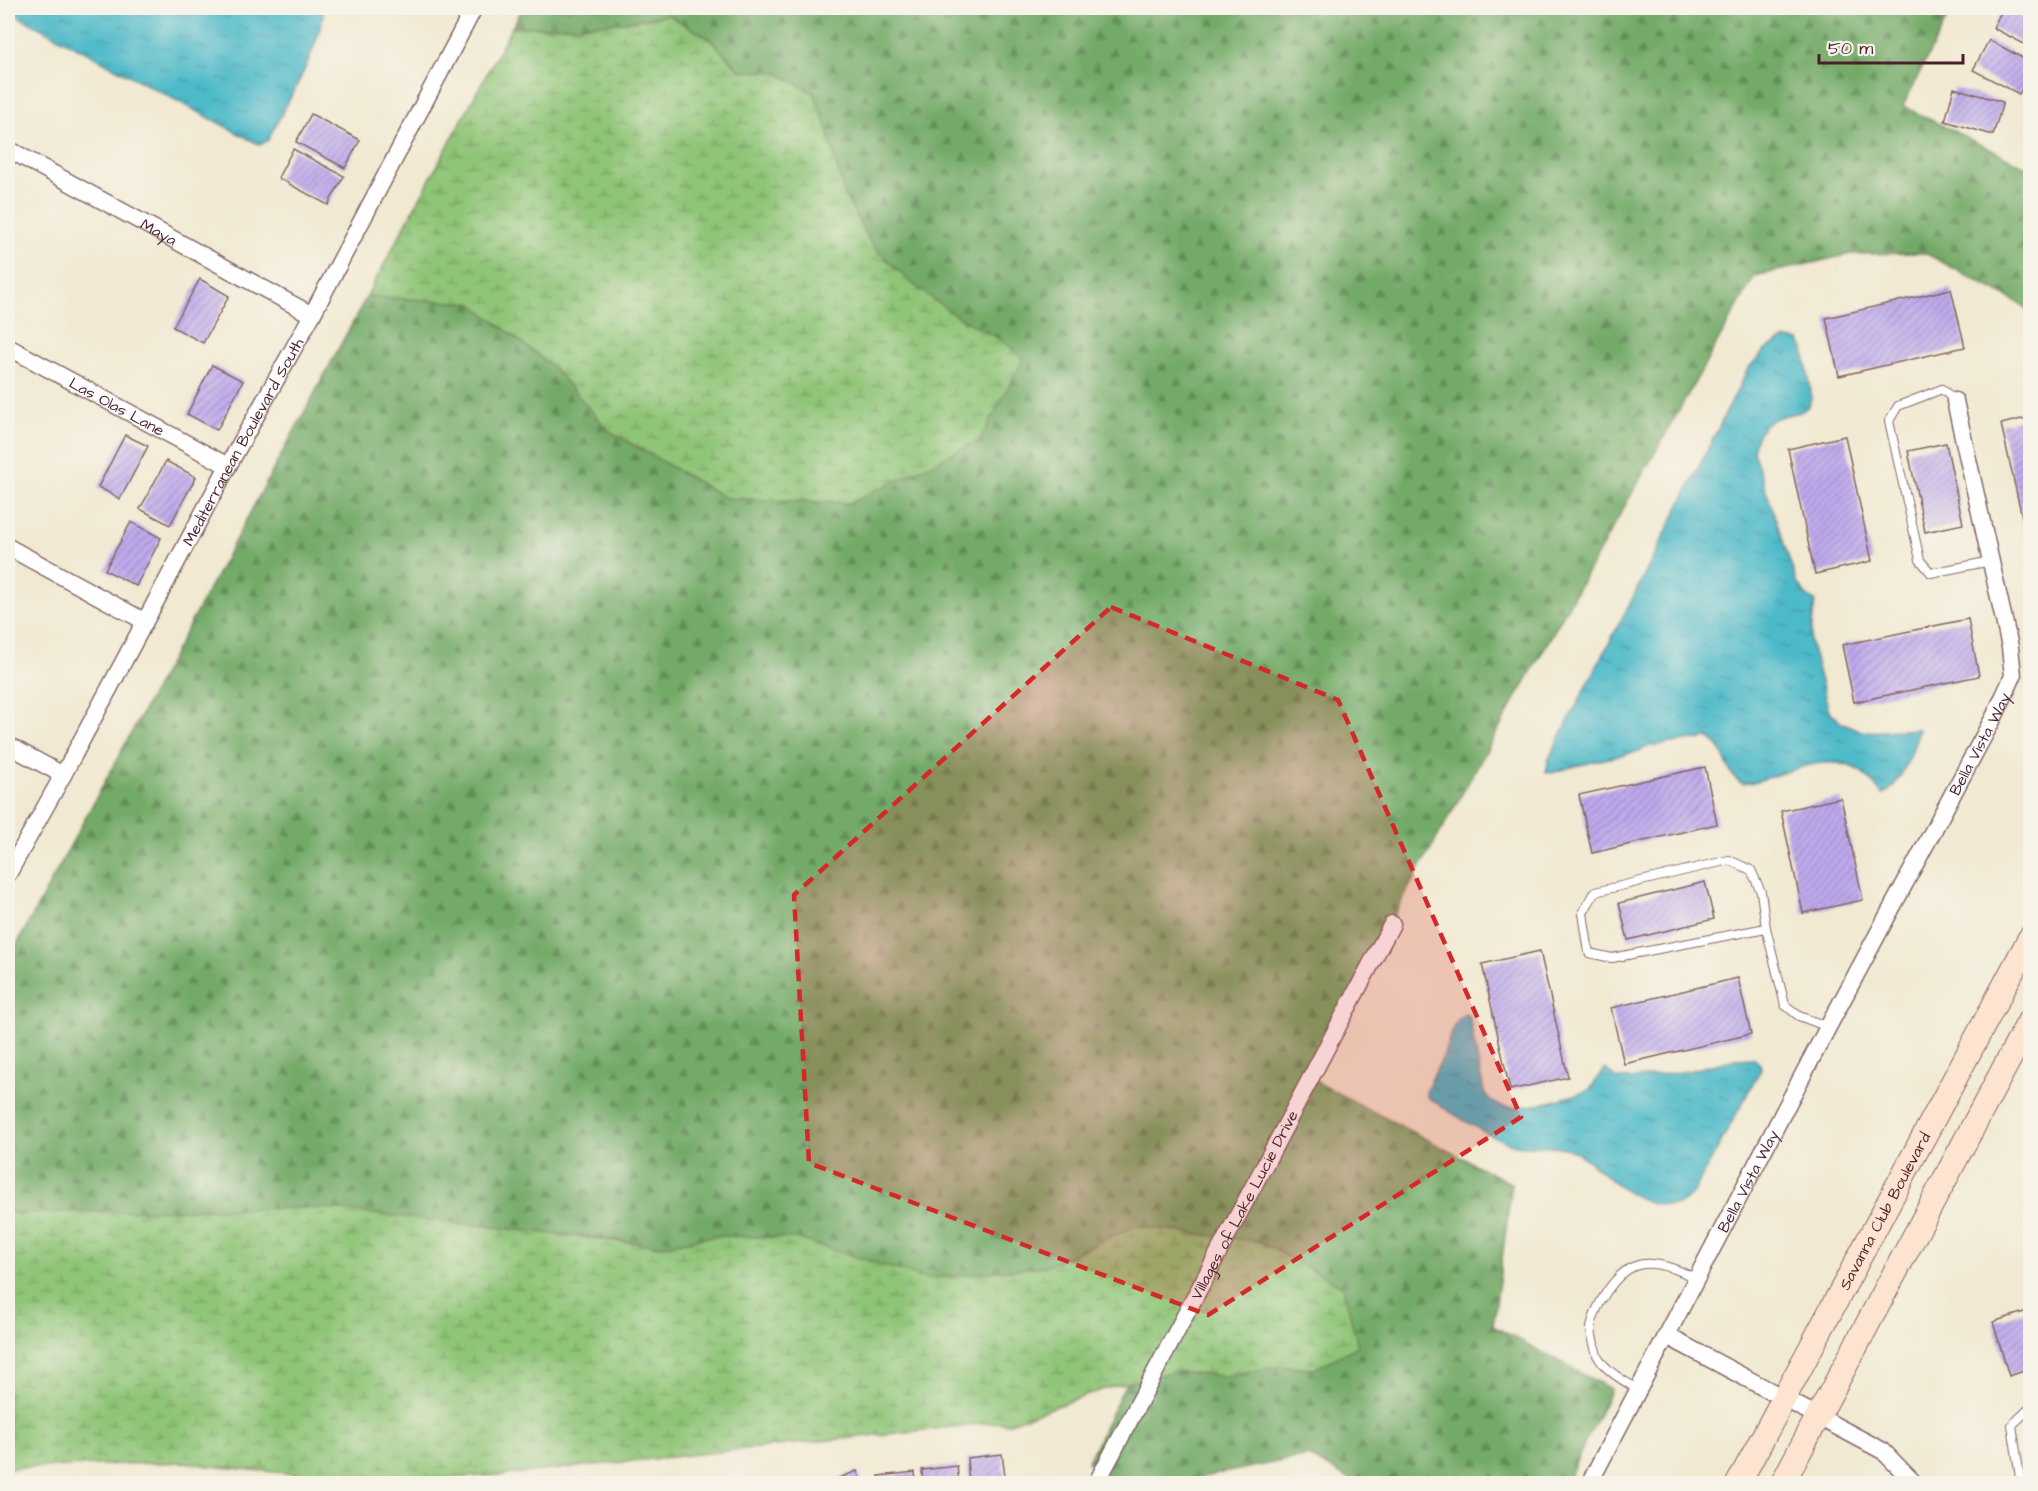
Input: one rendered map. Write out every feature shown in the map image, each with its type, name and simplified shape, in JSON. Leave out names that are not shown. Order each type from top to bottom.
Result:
[{"type":"street","name":"Mediterranean Boulevard South","points":[[8,874],[312,315],[474,8]]},
{"type":"street","name":"Maya","points":[[8,149],[312,315]]},
{"type":"street","name":"Las Olas Lane","points":[[8,347],[228,466]]},
{"type":"street","name":"Bella Vista Way","points":[[1590,1484],[1828,1028],[1995,715],[2013,676],[2010,647],[1955,401]]},
{"type":"street","points":[[8,547],[144,621]]},
{"type":"street","points":[[8,745],[63,775]]},
{"type":"street","name":"Villages of Lake Lucie Drive","points":[[1096,1484],[1392,924]]},
{"type":"street","name":"Savanna Club Boulevard","points":[[1738,1484],[2031,938]]},
{"type":"street","points":[[1782,1484],[2031,1020]]},
{"type":"street","points":[[1667,1336],[1883,1451],[1915,1484]]},
{"type":"lane","points":[[1955,401],[1942,389],[1898,406],[1889,421],[1920,560],[1931,573],[1991,561]]},
{"type":"lane","points":[[1766,928],[1612,958],[1589,953],[1582,913],[1594,892],[1729,860],[1750,870],[1761,892],[1766,928],[1785,1005],[1799,1016],[1828,1028]]},
{"type":"lane","points":[[1639,1390],[1616,1377],[1598,1356],[1591,1329],[1600,1302],[1615,1280],[1635,1266],[1657,1264],[1683,1272],[1696,1279]]},
{"type":"lane","points":[[2021,1484],[2012,1425],[2031,1408]]},
{"type":"highlighted area","points":[[1111,607],[1338,700],[1521,1117],[1208,1315],[809,1163],[794,895]]},
{"type":"green space","points":[[523,8],[1952,8],[1903,106],[2030,169],[2030,315],[2023,305],[1925,253],[1851,254],[1755,276],[1407,891],[1307,1077],[1512,1184],[1493,1326],[1611,1389],[1566,1483],[1356,1483],[1308,1456],[1173,1483],[1125,1484],[1087,1463],[1126,1383],[1175,1371],[1223,1376],[1280,1366],[1314,1369],[1343,1287],[1260,1242],[1135,1226],[1047,1266],[927,1279],[795,1238],[715,1236],[660,1246],[578,1235],[8,1213],[8,961],[367,296],[471,303],[552,366],[609,431],[726,498],[850,503],[1003,341],[958,317],[914,285],[873,247],[844,194],[827,127],[814,93],[775,72],[740,71],[710,39],[668,15],[590,25],[512,27]]},
{"type":"green space","points":[[668,15],[710,39],[740,71],[775,72],[814,93],[827,127],[844,194],[873,247],[914,285],[958,317],[1003,341],[1023,359],[980,440],[850,503],[726,498],[609,431],[552,366],[471,303],[367,296],[512,27],[590,25]]},
{"type":"green space","points":[[321,1208],[660,1246],[715,1236],[795,1238],[927,1279],[1047,1266],[1135,1226],[1260,1242],[1343,1287],[1358,1346],[1314,1369],[1280,1366],[1223,1376],[1175,1371],[1104,1389],[1007,1424],[999,1422],[503,1475],[379,1482],[185,1462],[8,1468],[8,1213]]},
{"type":"water","points":[[8,8],[324,8],[316,42],[302,76],[268,140],[260,145],[8,11]]},
{"type":"water","points":[[1787,339],[1800,341],[1804,349],[1812,399],[1800,412],[1773,419],[1765,425],[1758,435],[1753,451],[1797,583],[1806,595],[1815,601],[1810,641],[1829,711],[1839,721],[1864,732],[1919,729],[1901,775],[1890,790],[1883,795],[1860,771],[1846,765],[1832,763],[1802,767],[1743,784],[1732,774],[1720,749],[1708,738],[1649,746],[1639,751],[1552,773],[1546,772],[1549,758],[1748,369],[1770,347]]},
{"type":"water","points":[[1464,1014],[1469,1016],[1484,1093],[1495,1103],[1508,1107],[1542,1104],[1585,1092],[1591,1088],[1605,1069],[1618,1079],[1631,1079],[1688,1071],[1736,1059],[1753,1058],[1760,1064],[1761,1069],[1693,1193],[1679,1204],[1661,1205],[1643,1200],[1626,1190],[1575,1152],[1560,1147],[1523,1146],[1506,1142],[1470,1124],[1427,1097],[1426,1092],[1443,1057],[1453,1028]]},
{"type":"building","points":[[2003,8],[2030,9],[2030,47],[1993,28]]},
{"type":"building","points":[[1989,40],[2030,62],[2030,72],[2019,94],[1973,70]]},
{"type":"building","points":[[1954,88],[2003,102],[1993,135],[1945,121]]},
{"type":"building","points":[[311,114],[360,140],[345,168],[296,142]]},
{"type":"building","points":[[293,149],[344,176],[328,205],[278,178]]},
{"type":"building","points":[[200,279],[229,296],[203,343],[173,327]]},
{"type":"building","points":[[1951,289],[1965,347],[1839,376],[1826,318]]},
{"type":"building","points":[[212,365],[243,381],[217,430],[187,414]]},
{"type":"building","points":[[2030,417],[2030,552],[2001,424]]},
{"type":"building","points":[[125,435],[148,446],[120,499],[98,487]]},
{"type":"building","points":[[1845,436],[1872,561],[1815,574],[1788,449]]},
{"type":"building","points":[[1946,443],[1963,524],[1925,532],[1908,451]]},
{"type":"building","points":[[166,461],[196,477],[170,525],[140,509]]},
{"type":"building","points":[[131,522],[161,538],[136,586],[105,570]]},
{"type":"building","points":[[1968,619],[1979,676],[1854,702],[1842,645]]},
{"type":"building","points":[[1705,767],[1717,824],[1592,853],[1579,795]]},
{"type":"building","points":[[1841,798],[1863,900],[1803,913],[1781,811]]},
{"type":"building","points":[[1705,882],[1714,919],[1628,940],[1619,903]]},
{"type":"building","points":[[1540,951],[1568,1077],[1510,1090],[1482,964]]},
{"type":"building","points":[[1738,978],[1751,1034],[1624,1064],[1611,1008]]},
{"type":"building","points":[[2030,1310],[2030,1369],[2009,1376],[1993,1322]]},
{"type":"building","points":[[1002,1454],[1006,1484],[969,1484],[967,1458]]},
{"type":"building","points":[[957,1466],[959,1484],[923,1484],[922,1470]]},
{"type":"building","points":[[857,1471],[862,1484],[826,1484],[826,1483]]},
{"type":"building","points":[[915,1472],[916,1484],[879,1484],[879,1476]]}]
